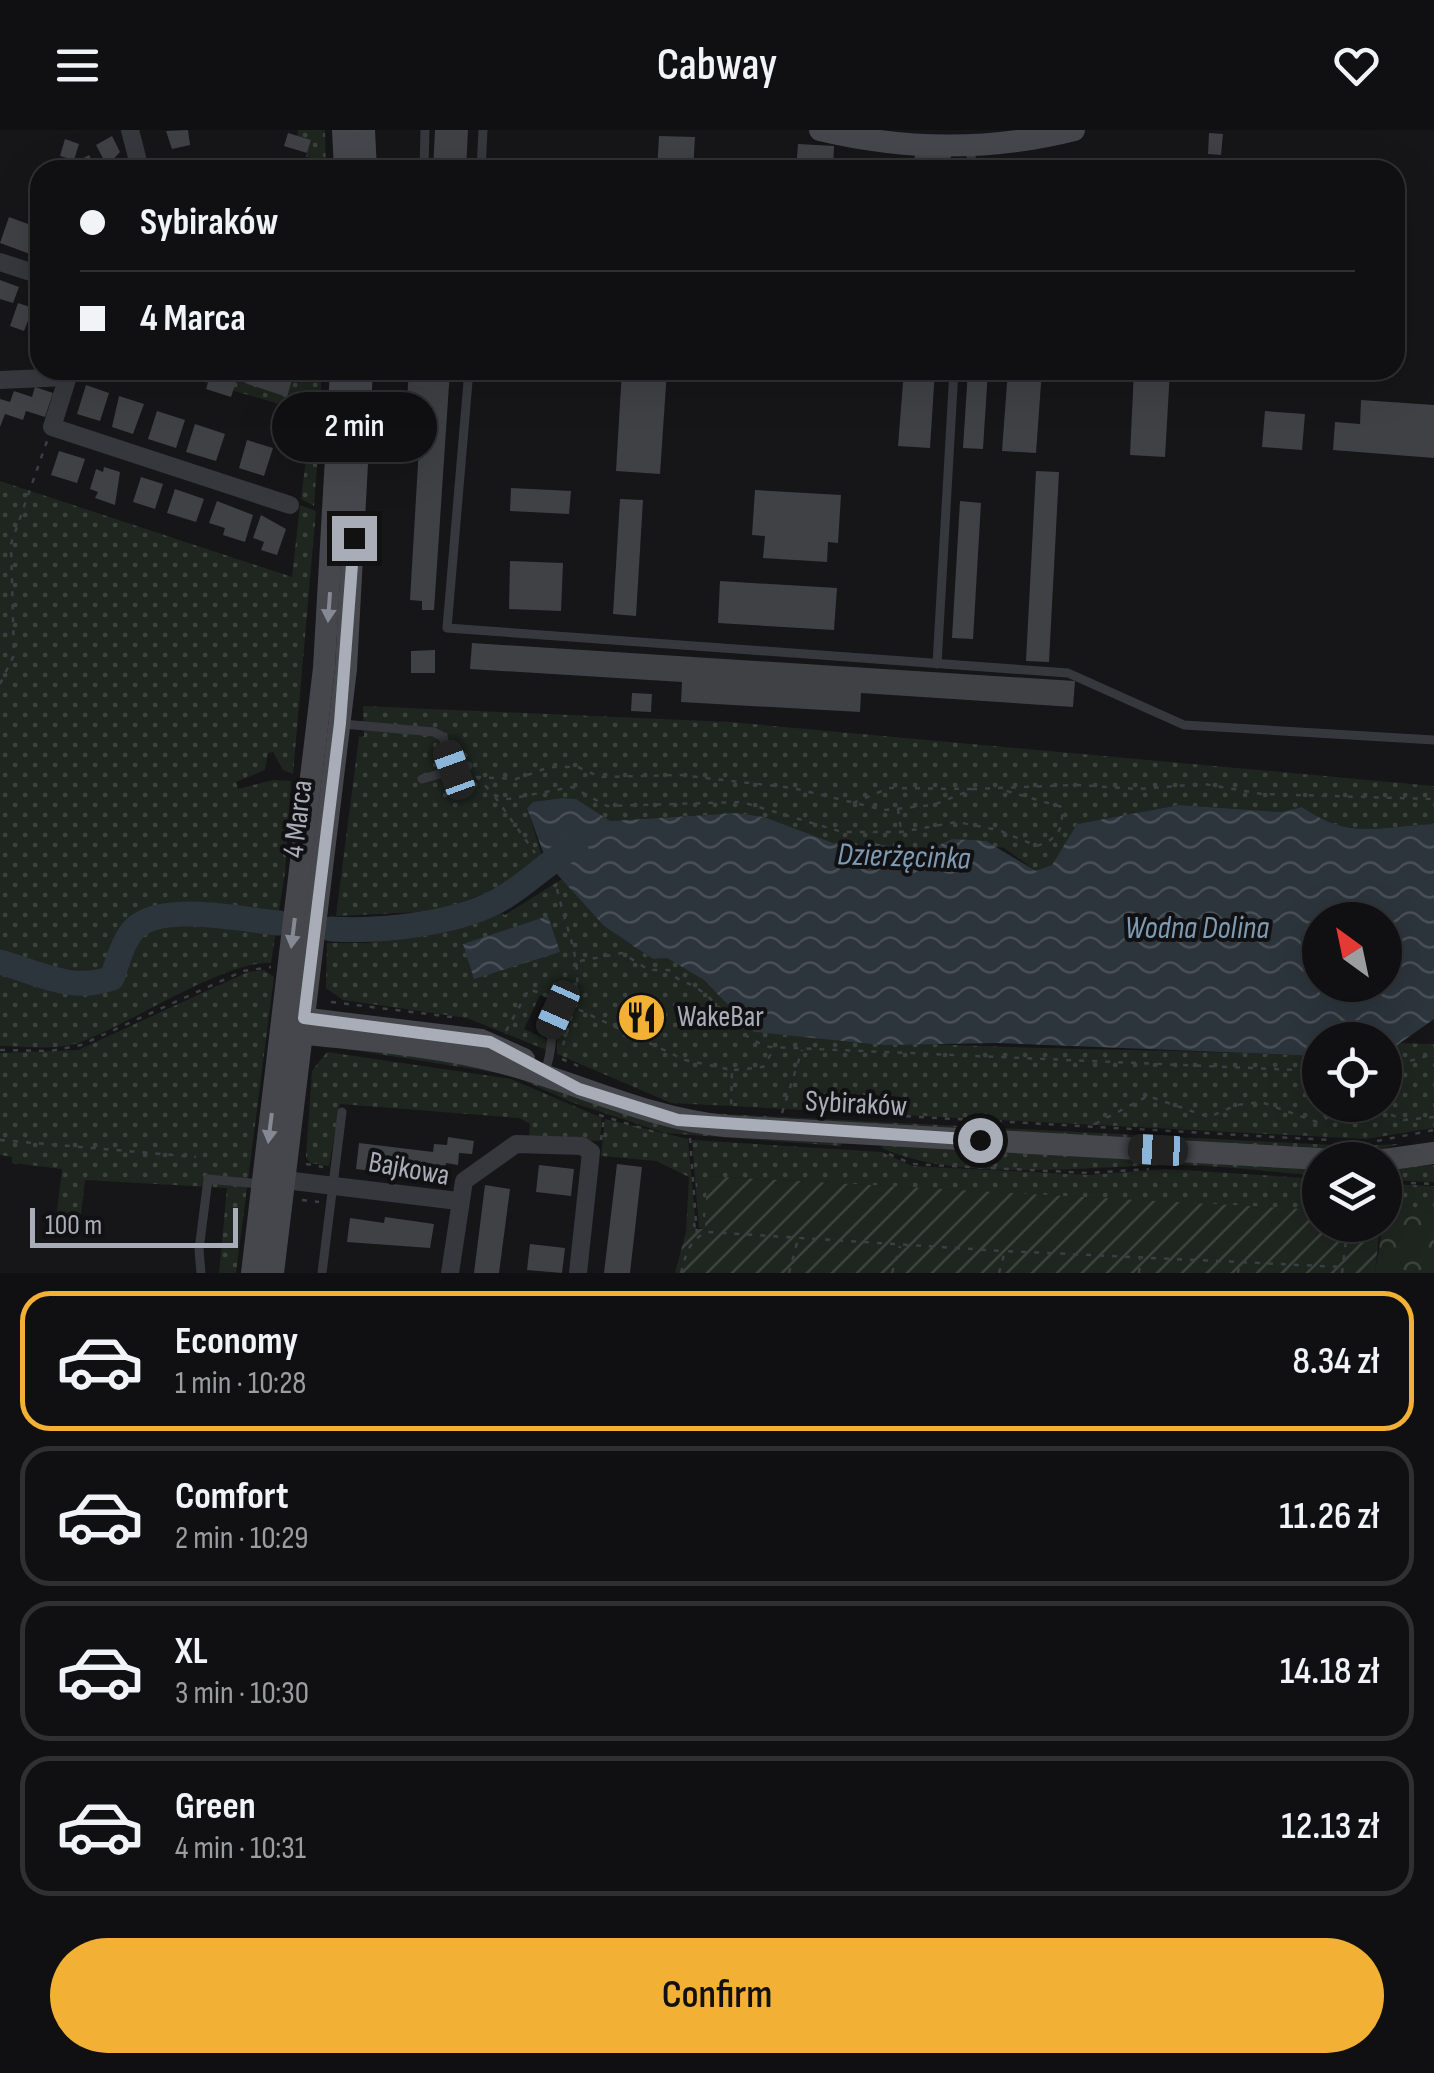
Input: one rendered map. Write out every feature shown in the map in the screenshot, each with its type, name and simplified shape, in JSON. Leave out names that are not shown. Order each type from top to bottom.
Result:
[{"type":"main road","points":[[344,130],[345,160]]},
{"type":"main road","points":[[364,130],[366,160]]},
{"type":"main road","points":[[820,130],[856,139],[984,140],[1074,130]]},
{"type":"main road","name":"4 Marca","points":[[273,1273],[274,1182],[293,1025],[324,668],[340,380]]},
{"type":"main road","name":"4 Marca","points":[[293,1025],[340,723],[361,380]]},
{"type":"main road","name":"Sybiraków","points":[[293,1025],[481,1040],[554,1061],[650,1114],[725,1126],[1320,1159],[1427,1146]]},
{"type":"main road","name":"Sybiraków","points":[[293,1025],[464,1054],[585,1081]]},
{"type":"main road","name":"4 Marca","points":[[252,1273],[274,1182]]},
{"type":"street","points":[[130,130],[136,160]]},
{"type":"street","points":[[0,262],[30,272]]},
{"type":"street","points":[[0,380],[30,377]]},
{"type":"street","points":[[67,380],[52,427],[290,504]]},
{"type":"street","points":[[458,1201],[464,1181],[516,1144],[582,1146],[592,1156],[578,1273]]},
{"type":"street","name":"Bajkowa","points":[[274,1182],[458,1201],[450,1273]]},
{"type":"lane","points":[[424,160],[425,130]]},
{"type":"lane","points":[[482,160],[483,130]]},
{"type":"lane","points":[[468,380],[447,628],[1068,673],[1184,725],[1434,740]]},
{"type":"lane","points":[[936,664],[953,380]]},
{"type":"lane","points":[[340,723],[434,732],[442,737],[454,770]]},
{"type":"lane","points":[[422,779],[468,766]]},
{"type":"lane","points":[[554,1061],[549,1029],[558,1010]]},
{"type":"lane","points":[[322,1273],[342,1112]]},
{"type":"lane","points":[[202,1273],[200,1250],[208,1179],[274,1182]]},
{"type":"path","points":[[0,684],[14,655],[12,544],[43,452]]},
{"type":"path","points":[[468,766],[535,853]]},
{"type":"path","points":[[476,777],[516,779],[550,767],[578,767],[600,777],[680,775],[793,788],[851,804],[898,808],[932,805],[974,789]]},
{"type":"path","points":[[851,804],[889,788],[1077,785],[1138,790],[1204,784],[1262,794],[1434,799]]},
{"type":"path","points":[[494,796],[508,799],[572,786],[607,806],[742,802],[842,832],[901,832],[958,822],[998,830],[1038,846],[1055,839],[1063,826],[1062,807],[996,788]]},
{"type":"path","points":[[898,808],[901,832]]},
{"type":"path","points":[[556,888],[580,961],[574,1008],[554,1061],[585,1081]]},
{"type":"path","points":[[580,961],[622,954],[648,970],[669,970],[682,983],[695,987],[734,1029],[753,1043],[775,1047],[1302,1070]]},
{"type":"path","points":[[0,1050],[72,1048],[243,970],[275,968]]},
{"type":"path","points":[[504,1038],[529,990],[685,1060],[732,1070],[763,1068],[775,1047]]},
{"type":"path","points":[[781,1114],[802,1048]]},
{"type":"path","points":[[1402,1063],[1434,1054]]},
{"type":"path","points":[[716,1108],[731,1110],[732,1070]]},
{"type":"path","points":[[1085,1129],[1148,1096],[1209,1117],[1237,1105],[1261,1102],[1302,1117]]},
{"type":"path","points":[[856,1114],[1332,1140]]},
{"type":"path","points":[[1402,1119],[1434,1116]]},
{"type":"path","points":[[582,1146],[601,1142],[604,1117]]},
{"type":"path","points":[[1419,1120],[1427,1146]]},
{"type":"path","points":[[1427,1146],[1434,1130]]},
{"type":"path","points":[[681,1273],[697,1237],[690,1138]]},
{"type":"path","points":[[0,1140],[196,1157]]},
{"type":"path","points":[[1402,1144],[1427,1146]]},
{"type":"path","points":[[300,1200],[332,1186],[304,1164]]},
{"type":"path","points":[[1402,1183],[1434,1184]]},
{"type":"path","points":[[697,1237],[708,1232],[1343,1267]]},
{"type":"path","points":[[789,1273],[799,1238]]},
{"type":"path","points":[[1342,1273],[1346,1242]]},
{"type":"path","points":[[892,1273],[900,1244]]},
{"type":"path","points":[[999,1273],[1005,1251]]},
{"type":"path","points":[[1138,1273],[1140,1257]]},
{"type":"path","points":[[1238,1273],[1239,1262]]},
{"type":"green space","points":[[298,130],[325,130],[326,160],[306,157],[311,140],[297,136]]},
{"type":"green space","points":[[196,380],[321,380],[320,405],[283,405]]},
{"type":"green space","points":[[309,435],[319,437],[314,506],[301,499]]},
{"type":"green space","points":[[0,481],[292,577],[300,505],[316,511],[293,774],[283,770],[273,752],[268,753],[265,770],[236,782],[238,789],[273,780],[291,781],[285,872],[271,963],[228,972],[98,1035],[59,1047],[0,1046]]},
{"type":"green space","name":"Wodna Dolina","points":[[363,706],[730,722],[1434,786],[1434,824],[1351,828],[1320,818],[1302,807],[1281,812],[1179,805],[1077,824],[1052,865],[1036,871],[1004,848],[952,839],[926,852],[879,844],[844,847],[764,817],[738,813],[610,821],[576,800],[562,798],[533,802],[527,808],[542,856],[504,886],[439,911],[336,916],[359,737],[364,736]]},
{"type":"green space","points":[[562,879],[604,926],[653,959],[667,957],[704,980],[754,1032],[966,1046],[1302,1055],[1302,1122],[1402,1122],[1402,1043],[1434,1044],[1434,1128],[1366,1139],[671,1103],[557,1054],[557,1029],[567,1007],[540,995],[524,1029],[546,1039],[549,1051],[467,1018],[343,1000],[326,988],[327,943],[368,943],[495,910],[505,915]]},
{"type":"green space","points":[[264,970],[274,977],[236,1273],[219,1273],[227,1188],[85,1180],[80,1223],[56,1220],[62,1169],[12,1163],[12,1157],[0,1155],[0,1053],[78,1050],[248,972]]},
{"type":"green space","points":[[333,1047],[476,1061],[601,1106],[841,1141],[841,1146],[665,1133],[571,1102],[512,1075]]},
{"type":"green space","points":[[327,1052],[511,1079],[602,1118],[600,1141],[529,1137],[530,1124],[519,1118],[340,1104],[329,1166],[310,1163],[306,1157],[312,1071]]},
{"type":"green space","points":[[687,1112],[1302,1143],[1302,1149],[773,1121]]},
{"type":"green space","points":[[605,1119],[688,1139],[696,1229],[686,1232],[689,1177],[656,1161],[601,1156]]},
{"type":"green space","points":[[692,1140],[882,1152],[912,1166],[1088,1175],[1167,1169],[1302,1178],[1302,1209],[708,1176],[705,1228],[699,1228]]},
{"type":"green space","points":[[883,1143],[1302,1166],[1302,1174],[1184,1165],[983,1169],[912,1159],[882,1148]]},
{"type":"green space","points":[[1434,1165],[1434,1182],[1402,1181],[1402,1166]]},
{"type":"green space","points":[[707,1176],[1302,1209],[1302,1242],[1378,1242],[1375,1273],[675,1273],[686,1232],[705,1228]]},
{"type":"green space","points":[[1402,1185],[1434,1186],[1434,1211],[1402,1213]]},
{"type":"green space","points":[[1434,1211],[1434,1273],[1375,1273],[1380,1242],[1402,1242],[1402,1212]]},
{"type":"water","name":"Wodna Dolina","points":[[576,799],[610,821],[738,813],[764,817],[844,847],[879,844],[925,852],[952,839],[986,841],[1036,871],[1052,865],[1077,824],[1179,805],[1281,812],[1302,807],[1320,818],[1351,828],[1434,824],[1434,1019],[1402,1042],[1402,1022],[1302,1022],[1302,1055],[998,1043],[883,1045],[754,1032],[704,980],[667,958],[653,959],[604,926],[547,863],[527,808],[533,802]]},
{"type":"water","points":[[548,916],[560,952],[474,979],[463,944]]},
{"type":"building","points":[[188,130],[190,145],[172,149],[166,131]]},
{"type":"building","points":[[435,130],[468,130],[466,160],[434,160]]},
{"type":"building","points":[[288,133],[311,140],[307,153],[284,146]]},
{"type":"building","points":[[1209,133],[1223,134],[1221,155],[1208,154]]},
{"type":"building","points":[[112,136],[120,152],[113,160],[104,160],[96,145]]},
{"type":"building","points":[[659,136],[695,137],[694,160],[658,160]]},
{"type":"building","points":[[65,139],[79,144],[74,160],[60,156]]},
{"type":"building","points":[[798,144],[834,146],[833,160],[797,160]]},
{"type":"building","points":[[915,153],[951,155],[951,160],[915,160]]},
{"type":"building","points":[[9,217],[30,225],[30,254],[0,243]]},
{"type":"building","points":[[0,280],[19,287],[13,303],[0,299]]},
{"type":"building","points":[[18,303],[30,307],[24,331],[10,326]]},
{"type":"building","points":[[209,380],[237,380],[231,397],[206,389]]},
{"type":"building","points":[[246,380],[292,380],[287,397],[245,383]]},
{"type":"building","points":[[408,380],[449,380],[434,610],[422,610],[422,601],[410,600],[420,430],[405,429]]},
{"type":"building","points":[[621,380],[666,380],[660,474],[616,471]]},
{"type":"building","points":[[903,380],[934,380],[930,448],[898,446]]},
{"type":"building","points":[[967,380],[987,380],[983,449],[963,448]]},
{"type":"building","points":[[1007,380],[1041,380],[1036,453],[1002,451]]},
{"type":"building","points":[[1134,380],[1169,380],[1165,457],[1130,455]]},
{"type":"building","points":[[86,385],[109,393],[100,421],[77,414]]},
{"type":"building","points":[[35,387],[53,393],[45,417],[26,411],[23,420],[5,414],[0,427],[0,399],[10,402],[14,391],[32,397]]},
{"type":"building","points":[[119,396],[144,404],[133,434],[112,427]]},
{"type":"building","points":[[1361,400],[1434,405],[1434,458],[1333,450],[1335,422],[1360,424]]},
{"type":"building","points":[[157,411],[185,420],[176,448],[148,439]]},
{"type":"building","points":[[1265,411],[1305,414],[1302,450],[1262,447]]},
{"type":"building","points":[[195,424],[225,434],[216,461],[186,452]]},
{"type":"building","points":[[247,440],[273,448],[264,476],[239,468]]},
{"type":"building","points":[[59,451],[85,459],[77,483],[51,475]]},
{"type":"building","points":[[104,467],[120,472],[115,505],[95,498],[98,492],[90,489],[96,469],[103,472]]},
{"type":"building","points":[[1036,471],[1059,472],[1049,662],[1026,661]]},
{"type":"building","points":[[141,477],[163,484],[155,509],[133,502]]},
{"type":"building","points":[[511,488],[571,491],[569,514],[510,511]]},
{"type":"building","points":[[175,489],[204,499],[196,522],[167,513]]},
{"type":"building","points":[[755,490],[841,495],[838,543],[828,542],[827,562],[763,558],[765,536],[752,535]]},
{"type":"building","points":[[620,499],[643,500],[636,616],[613,614]]},
{"type":"building","points":[[217,501],[253,515],[245,542],[223,535],[225,528],[209,523]]},
{"type":"building","points":[[960,501],[981,503],[973,639],[952,638]]},
{"type":"building","points":[[261,515],[286,529],[277,555],[261,550],[264,542],[253,538]]},
{"type":"building","points":[[510,561],[563,563],[561,611],[509,609]]},
{"type":"building","points":[[720,581],[837,588],[834,630],[718,623]]},
{"type":"building","points":[[472,643],[1075,681],[1073,707],[861,693],[860,712],[681,702],[682,682],[470,669]]},
{"type":"building","points":[[435,650],[435,673],[411,673],[411,651]]},
{"type":"building","points":[[632,693],[652,694],[651,712],[631,711]]},
{"type":"building","points":[[642,996],[661,1009],[645,1032],[626,1019]]},
{"type":"building","points":[[448,1137],[474,1141],[472,1154],[459,1153],[458,1165],[446,1163],[444,1172],[432,1170],[431,1178],[356,1169],[359,1143],[433,1152],[434,1144],[447,1145]]},
{"type":"building","points":[[617,1164],[642,1167],[630,1273],[604,1273]]},
{"type":"building","points":[[539,1165],[574,1169],[571,1196],[536,1192]]},
{"type":"building","points":[[485,1185],[510,1189],[499,1273],[474,1273]]},
{"type":"building","points":[[385,1217],[434,1224],[430,1248],[347,1242],[350,1218],[384,1223]]},
{"type":"building","points":[[530,1244],[565,1248],[562,1273],[527,1270]]},
{"type":"waterway","name":"Dzierżęcinka","points":[[331,929],[397,927],[468,913],[506,896],[576,845]]},
{"type":"waterway","name":"Dzierżęcinka","points":[[0,962],[56,980],[97,982],[112,978],[130,934],[141,923],[158,917],[199,914],[279,923]]},
{"type":"place","name":"WakeBar","points":[[642,1017]]},
{"type":"route","points":[[354,538],[340,723],[304,1018],[490,1042],[579,1089],[632,1109],[678,1120],[980,1140]]}]
